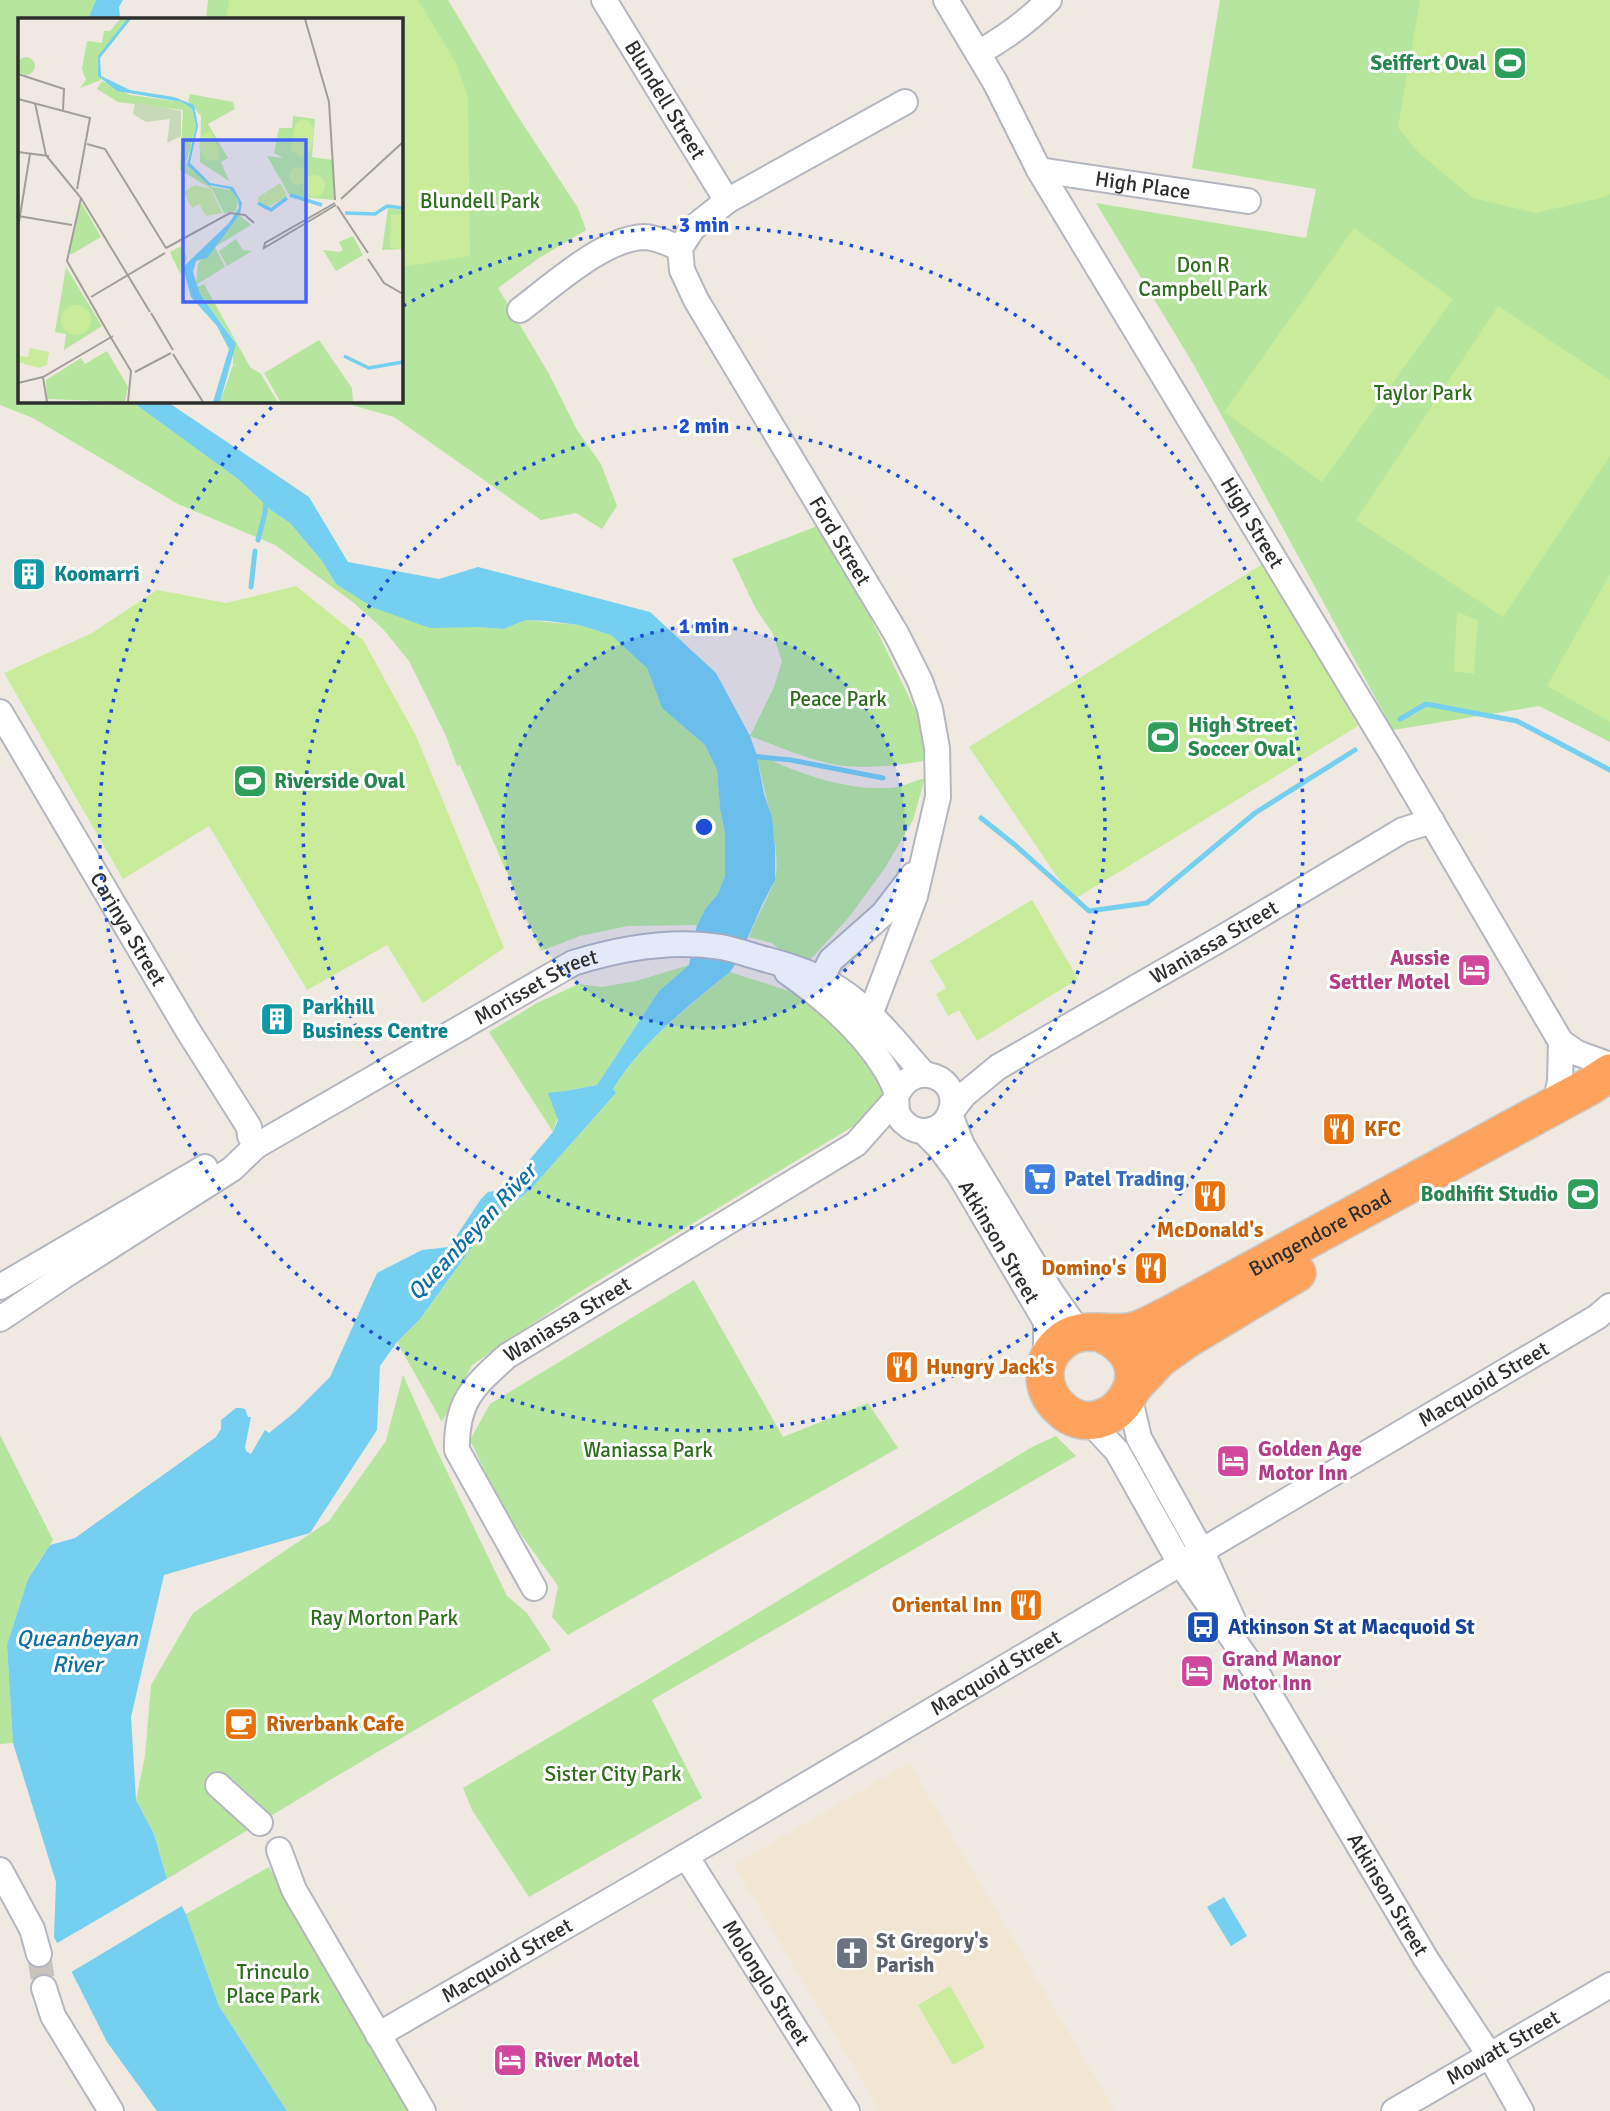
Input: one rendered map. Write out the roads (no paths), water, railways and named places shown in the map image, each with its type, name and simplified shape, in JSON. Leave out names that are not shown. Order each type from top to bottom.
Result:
[{"type":"highway","name":"Bungendore Road","points":[[1089,1332],[1135,1331],[1171,1314],[1610,1073]]},
{"type":"highway","name":"Bungendore Road","points":[[1131,1391],[1159,1359],[1187,1339],[1610,1088]]},
{"type":"highway","points":[[1089,1332],[1113,1338],[1124,1348],[1132,1362],[1134,1377],[1131,1391],[1115,1413],[1100,1419],[1079,1419],[1065,1413],[1053,1402],[1046,1388],[1046,1363],[1053,1349],[1065,1339],[1089,1332]]},
{"type":"street","name":"Blundell Street","points":[[604,0],[727,201]]},
{"type":"street","name":"High Street","points":[[946,0],[978,53],[1039,170],[1432,821],[1561,1042]]},
{"type":"street","points":[[978,53],[1007,38],[1049,0]]},
{"type":"street","points":[[520,310],[604,248],[629,239],[647,237],[680,248],[693,228],[727,201],[905,102]]},
{"type":"street","name":"High Place","points":[[1039,170],[1248,201]]},
{"type":"street","name":"Ford Street","points":[[680,248],[682,271],[696,300],[897,635],[920,681],[932,721],[939,780],[933,822],[915,896],[870,1015]]},
{"type":"street","name":"Carinya Street","points":[[0,712],[187,1029],[249,1127],[250,1136],[256,1146]]},
{"type":"street","name":"Waniassa Street","points":[[950,1113],[964,1095],[998,1067],[1222,939],[1403,830],[1432,821]]},
{"type":"street","name":"Ford Street","points":[[821,977],[838,952],[891,905],[909,882],[925,853]]},
{"type":"street","name":"Morisset Street","points":[[1,1319],[232,1168],[256,1146],[573,963],[611,951],[686,945],[724,948],[821,977]]},
{"type":"street","name":"Morisset Street","points":[[765,959],[798,981],[842,1018]]},
{"type":"street","points":[[821,977],[852,998],[927,1075],[942,1081],[948,1088],[952,1102],[950,1113],[937,1128],[921,1131],[902,1122],[896,1108],[896,1097],[900,1087],[909,1079],[927,1075]]},
{"type":"street","points":[[821,977],[842,1018],[879,1059],[896,1097]]},
{"type":"street","points":[[1561,1042],[1577,1052],[1610,1065]]},
{"type":"street","points":[[1555,1105],[1560,1082],[1561,1042]]},
{"type":"street","name":"Waniassa Street","points":[[927,1075],[998,1067]]},
{"type":"street","name":"Waniassa Street","points":[[534,1588],[457,1450],[462,1407],[477,1383],[506,1356],[856,1144],[896,1097]]},
{"type":"street","name":"Atkinson Street","points":[[950,1113],[962,1145],[1051,1292],[1089,1332]]},
{"type":"street","name":"Waniassa Street","points":[[856,1144],[921,1131]]},
{"type":"street","name":"Atkinson Street","points":[[921,1131],[940,1148],[959,1174],[1046,1322],[1046,1363]]},
{"type":"street","name":"Morisset Street","points":[[0,1287],[219,1159],[240,1149],[256,1146]]},
{"type":"street","points":[[80,1240],[96,1241],[132,1233]]},
{"type":"street","points":[[1,1319],[16,1301],[25,1272]]},
{"type":"street","name":"Macquoid Street","points":[[378,2035],[1597,1317],[1610,1306]]},
{"type":"street","name":"Atkinson Street","points":[[1131,1391],[1139,1438],[1201,1550],[1258,1675]]},
{"type":"street","name":"Atkinson Street","points":[[1087,1419],[1117,1451],[1180,1563],[1258,1675],[1426,1959],[1490,2056],[1521,2111]]},
{"type":"street","points":[[218,1785],[260,1823]]},
{"type":"street","points":[[279,1850],[294,1891],[423,2111]]},
{"type":"street","name":"Molonglo Street","points":[[686,1856],[847,2111]]},
{"type":"street","points":[[0,1870],[32,1929],[39,1954]]},
{"type":"street","name":"Mowatt Street","points":[[1394,2111],[1610,1985]]},
{"type":"street","points":[[44,1988],[53,2016],[111,2111]]},
{"type":"water","points":[[96,0],[123,0],[119,7],[120,18],[88,18]]},
{"type":"water","name":"Queanbeyan River","points":[[132,402],[167,402],[309,497],[348,562],[439,579],[478,567],[650,612],[716,673],[750,736],[772,817],[775,880],[730,972],[652,1040],[613,1089],[616,1093],[529,1191],[493,1218],[420,1319],[397,1342],[380,1366],[377,1430],[310,1533],[164,1575],[131,1717],[136,1800],[154,1834],[167,1879],[186,1914],[219,2006],[287,2111],[157,2111],[107,2042],[54,1937],[56,1882],[13,1743],[7,1645],[28,1579],[50,1545],[75,1538],[216,1437],[221,1429],[221,1420],[236,1408],[245,1409],[248,1417],[251,1417],[245,1447],[251,1454],[265,1430],[269,1433],[295,1412],[330,1377],[377,1273],[422,1250],[449,1247],[481,1199],[488,1192],[504,1190],[553,1132],[558,1120],[548,1093],[597,1085],[659,991],[689,965],[697,925],[718,894],[725,876],[725,833],[717,770],[705,745],[662,708],[647,668],[611,635],[579,625],[526,620],[504,629],[430,628],[374,608],[336,584],[322,561],[290,523],[272,511],[238,479]]},
{"type":"water","points":[[1224,1897],[1247,1936],[1231,1946],[1207,1907]]},
{"type":"waterway","points":[[258,540],[266,499]]},
{"type":"waterway","points":[[251,587],[255,551]]},
{"type":"waterway","points":[[1400,719],[1426,704],[1517,721],[1610,770]]},
{"type":"waterway","points":[[981,818],[1089,911],[1147,903],[1255,813],[1355,750]]},
{"type":"waterway","points":[[750,756],[791,760],[883,778]]},
{"type":"tunnel","points":[[39,1954],[44,1988]]},
{"type":"place","name":"Seiffert Oval","points":[[1510,63]]},
{"type":"place","name":"Koomarri","points":[[29,574]]},
{"type":"place","name":"High Street Soccer Oval","points":[[1163,737]]},
{"type":"place","name":"Riverside Oval","points":[[250,781]]},
{"type":"place","name":"Aussie Settler Motel","points":[[1474,970]]},
{"type":"place","name":"Parkhill Business Centre","points":[[277,1019]]},
{"type":"place","name":"KFC","points":[[1339,1129]]},
{"type":"place","name":"Patel Trading","points":[[1040,1179]]},
{"type":"place","name":"Bodhifit Studio","points":[[1583,1194]]},
{"type":"place","name":"McDonald's","points":[[1210,1196]]},
{"type":"place","name":"Domino's","points":[[1151,1268]]},
{"type":"place","name":"Hungry Jack's","points":[[902,1367]]},
{"type":"place","name":"Golden Age Motor Inn","points":[[1233,1461]]},
{"type":"place","name":"Oriental Inn","points":[[1026,1605]]},
{"type":"place","name":"Atkinson St at Macquoid St","points":[[1203,1627]]},
{"type":"place","name":"Grand Manor Motor Inn","points":[[1197,1671]]},
{"type":"place","name":"Riverbank Cafe","points":[[241,1724]]},
{"type":"place","name":"St Gregory's Parish","points":[[852,1953]]},
{"type":"place","name":"River Motel","points":[[510,2060]]},
{"type":"park label","name":"Blundell Park","points":[[480,201]]},
{"type":"park label","name":"Don R Campbell Park","points":[[1203,277]]},
{"type":"park label","name":"Taylor Park","points":[[1423,393]]},
{"type":"park label","name":"Peace Park","points":[[838,699]]},
{"type":"park label","name":"Waniassa Park","points":[[648,1450]]},
{"type":"park label","name":"Ray Morton Park","points":[[384,1618]]},
{"type":"park label","name":"Sister City Park","points":[[613,1774]]},
{"type":"park label","name":"Trinculo Place Park","points":[[273,1984]]}]
